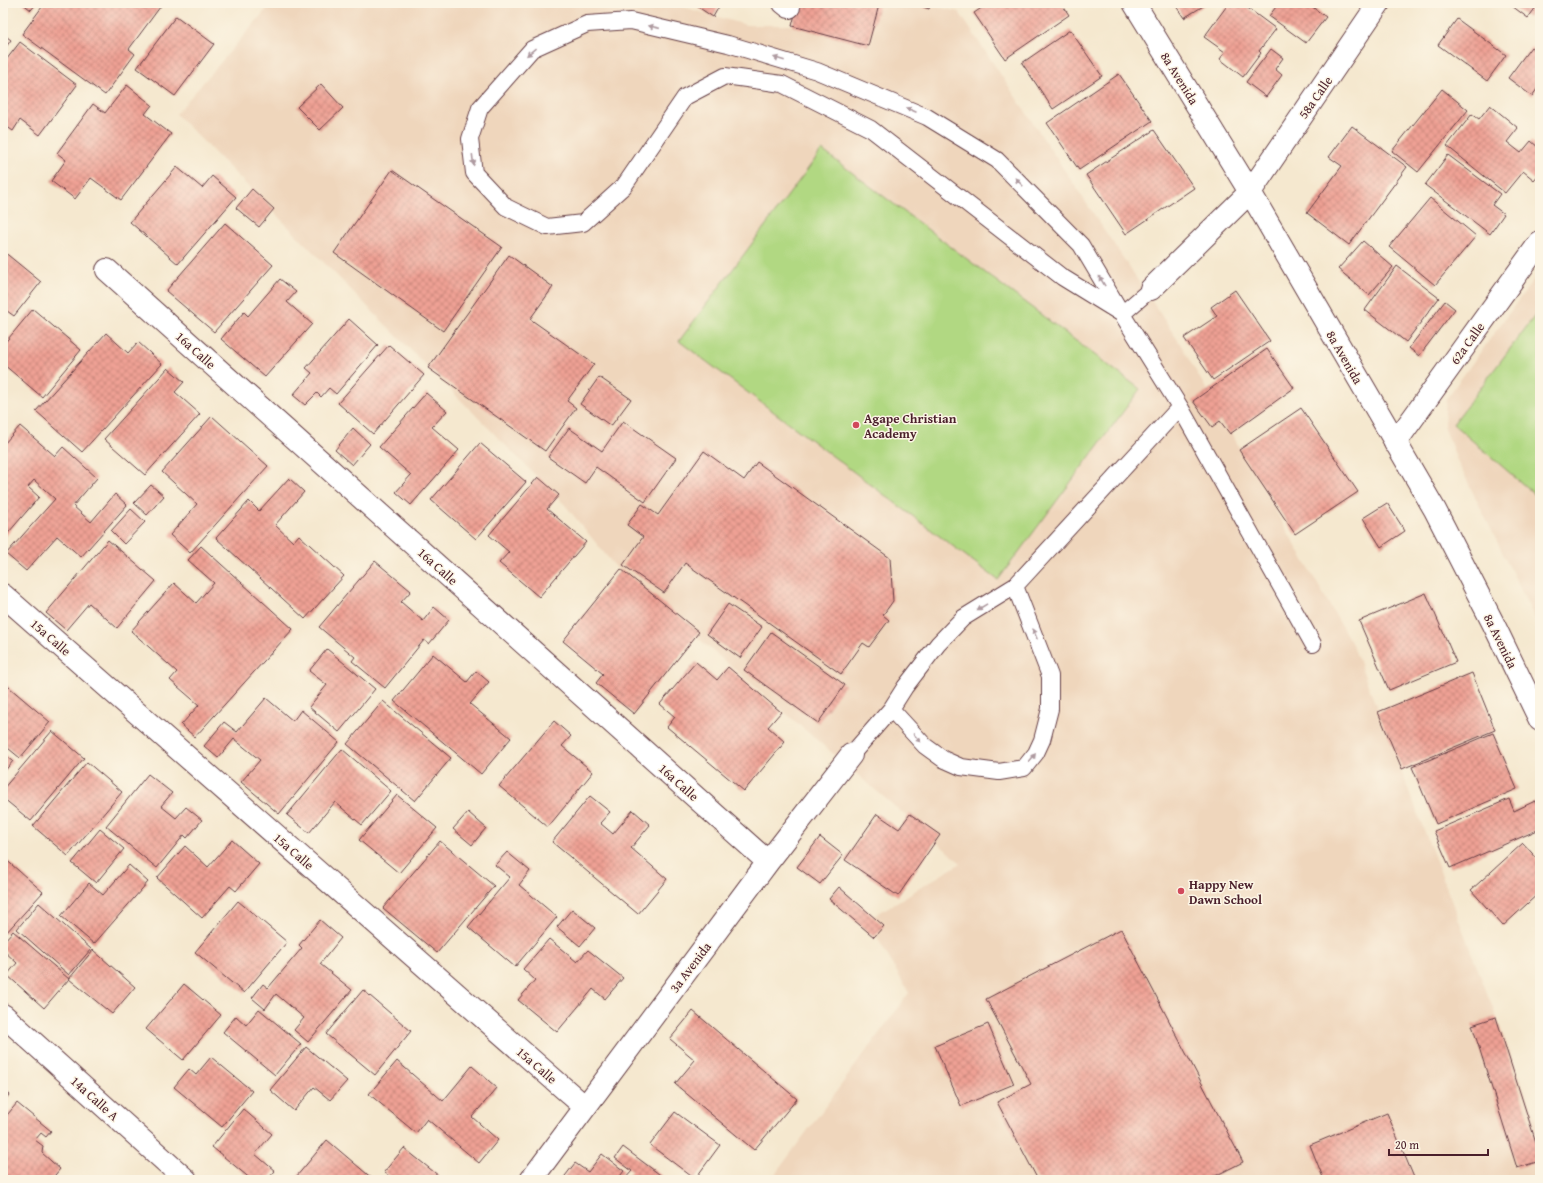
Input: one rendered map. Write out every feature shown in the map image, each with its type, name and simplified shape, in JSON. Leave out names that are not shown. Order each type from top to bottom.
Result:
[{"type":"street","name":"8a Avenida","points":[[1134,3],[1250,192],[1435,510],[1540,720]]},
{"type":"street","name":"58a Calle","points":[[1151,289],[1250,192],[1380,3]]},
{"type":"street","name":"62a Calle","points":[[1395,443],[1540,242]]},
{"type":"street","name":"16a Calle","points":[[107,270],[768,862]]},
{"type":"street","name":"15a Calle","points":[[3,595],[585,1107]]},
{"type":"street","name":"3a Avenida","points":[[531,1180],[768,862],[851,755]]},
{"type":"street","name":"14a Calle A","points":[[3,1015],[186,1180]]},
{"type":"lane","points":[[1122,314],[1062,277],[870,129],[782,84],[725,76],[685,97],[624,186],[583,223],[547,227],[506,207],[474,173],[470,139],[480,108],[532,49],[587,24],[631,21],[728,44],[817,71],[927,117],[997,160],[1081,245],[1180,407],[1313,644]]},
{"type":"lane","points":[[1122,314],[1151,289]]},
{"type":"lane","points":[[851,755],[891,709],[905,687],[938,644],[963,618],[1015,586],[1180,407]]},
{"type":"lane","points":[[891,709],[925,746],[943,759],[961,767],[999,772],[1024,768],[1036,753],[1042,740],[1050,709],[1050,676],[1015,586]]},
{"type":"shaded area","name":"Agape Christian Academy","points":[[272,3],[669,3],[746,25],[809,25],[827,3],[921,3],[959,12],[1181,345],[1353,646],[1540,1130],[1540,1180],[771,1180],[909,993],[867,920],[961,863],[618,570],[565,505],[176,114]]},
{"type":"shaded area","points":[[1540,271],[1540,629],[1456,458],[1444,426],[1446,399]]},
{"type":"green space","points":[[822,150],[1140,389],[998,580],[679,341]]},
{"type":"green space","points":[[1540,309],[1540,499],[1453,424]]},
{"type":"building","points":[[22,3],[37,3],[31,10]]},
{"type":"building","points":[[45,3],[163,3],[129,49],[135,54],[105,95],[22,34]]},
{"type":"building","points":[[700,3],[721,3],[713,17],[698,7]]},
{"type":"building","points":[[798,3],[870,3],[879,5],[868,46],[792,26]]},
{"type":"building","points":[[913,3],[931,3],[929,9]]},
{"type":"building","points":[[989,3],[1061,3],[1069,15],[1005,59],[974,13]]},
{"type":"building","points":[[1174,3],[1208,3],[1184,18]]},
{"type":"building","points":[[1229,3],[1241,3],[1276,29],[1259,51],[1261,53],[1243,77],[1220,59],[1225,52],[1204,37]]},
{"type":"building","points":[[1279,3],[1307,3],[1326,17],[1306,43],[1269,16]]},
{"type":"building","points":[[1508,3],[1539,3],[1528,18]]},
{"type":"building","points":[[176,16],[214,44],[175,96],[137,68]]},
{"type":"building","points":[[1457,19],[1506,55],[1487,81],[1438,45]]},
{"type":"building","points":[[1070,30],[1102,76],[1053,109],[1022,63]]},
{"type":"building","points":[[3,34],[11,40],[3,51]]},
{"type":"building","points":[[20,42],[77,85],[40,135],[20,120],[13,131],[3,124],[3,64]]},
{"type":"building","points":[[1531,47],[1540,54],[1540,85],[1532,96],[1508,78]]},
{"type":"building","points":[[1271,49],[1283,58],[1275,69],[1282,75],[1266,97],[1246,82]]},
{"type":"building","points":[[1119,74],[1152,121],[1079,170],[1047,123]]},
{"type":"building","points":[[321,84],[343,108],[320,130],[297,107]]},
{"type":"building","points":[[127,85],[152,105],[145,114],[171,134],[121,200],[91,178],[75,199],[51,181],[66,160],[57,153],[93,104],[105,113]]},
{"type":"building","points":[[1442,89],[1468,110],[1418,172],[1392,151]]},
{"type":"building","points":[[1490,105],[1518,128],[1507,142],[1521,153],[1531,141],[1540,149],[1540,173],[1534,180],[1523,171],[1505,193],[1447,146],[1472,114],[1479,119]]},
{"type":"building","points":[[1352,126],[1407,167],[1349,245],[1307,213],[1342,166],[1329,157]]},
{"type":"building","points":[[1154,130],[1194,188],[1126,234],[1086,175]]},
{"type":"building","points":[[1448,155],[1500,194],[1492,205],[1504,214],[1490,234],[1425,185]]},
{"type":"building","points":[[177,167],[202,188],[212,176],[236,197],[178,264],[130,222]]},
{"type":"building","points":[[392,170],[502,247],[443,331],[334,253]]},
{"type":"building","points":[[252,189],[274,209],[259,227],[236,208]]},
{"type":"building","points":[[1430,198],[1476,236],[1435,285],[1389,247]]},
{"type":"building","points":[[225,223],[273,265],[214,332],[166,291]]},
{"type":"building","points":[[1363,241],[1393,267],[1369,295],[1338,269]]},
{"type":"building","points":[[3,251],[41,282],[14,316],[3,308]]},
{"type":"building","points":[[509,255],[553,287],[530,319],[594,364],[567,401],[576,408],[545,451],[428,368]]},
{"type":"building","points":[[1397,266],[1439,298],[1406,342],[1365,310]]},
{"type":"building","points":[[280,279],[296,292],[287,302],[312,324],[265,377],[221,339],[244,312],[248,316]]},
{"type":"building","points":[[1235,290],[1270,341],[1213,380],[1184,338],[1217,316],[1211,307]]},
{"type":"building","points":[[1445,301],[1455,309],[1419,356],[1409,348]]},
{"type":"building","points":[[33,309],[81,350],[42,397],[3,364],[3,345]]},
{"type":"building","points":[[349,319],[378,345],[336,394],[329,388],[321,397],[317,393],[305,405],[293,395],[312,373],[306,368]]},
{"type":"building","points":[[106,333],[128,353],[138,342],[162,364],[82,452],[36,411]]},
{"type":"building","points":[[389,345],[424,375],[373,434],[338,403]]},
{"type":"building","points":[[1267,349],[1294,388],[1230,434],[1220,421],[1212,427],[1193,401]]},
{"type":"building","points":[[168,368],[184,382],[175,392],[200,414],[145,475],[104,439]]},
{"type":"building","points":[[599,377],[631,399],[611,426],[580,404]]},
{"type":"building","points":[[426,393],[447,411],[432,427],[459,450],[411,505],[396,492],[411,475],[379,447]]},
{"type":"building","points":[[1301,408],[1358,492],[1295,534],[1239,450]]},
{"type":"building","points":[[212,416],[268,466],[190,553],[170,535],[197,504],[162,472]]},
{"type":"building","points":[[623,421],[676,458],[645,502],[596,467],[585,483],[548,457],[569,428],[602,451]]},
{"type":"building","points":[[20,426],[55,456],[63,447],[97,478],[73,506],[91,522],[115,494],[127,505],[81,557],[57,536],[26,571],[6,554],[55,499],[34,480],[28,487],[39,497],[3,539],[3,445]]},
{"type":"building","points":[[353,428],[370,444],[352,465],[335,450]]},
{"type":"building","points":[[480,443],[526,482],[476,539],[431,500]]},
{"type":"building","points":[[704,451],[744,480],[757,462],[890,558],[893,601],[883,615],[889,620],[869,647],[863,643],[841,674],[685,563],[664,593],[623,565],[643,537],[627,525],[642,504],[658,515]]},
{"type":"building","points":[[538,477],[559,495],[547,509],[586,542],[539,597],[499,563],[509,552],[489,535]]},
{"type":"building","points":[[289,478],[304,492],[275,525],[293,542],[299,535],[344,576],[305,619],[216,538],[249,501],[259,511]]},
{"type":"building","points":[[151,485],[164,496],[147,515],[134,503]]},
{"type":"building","points":[[1387,503],[1405,531],[1381,547],[1363,518]]},
{"type":"building","points":[[131,509],[145,522],[124,544],[111,531]]},
{"type":"building","points":[[108,540],[156,581],[117,628],[89,603],[66,630],[46,613]]},
{"type":"building","points":[[201,546],[293,629],[195,737],[181,725],[199,705],[170,680],[177,672],[131,631],[174,583],[196,603],[214,583],[188,560]]},
{"type":"building","points":[[375,561],[411,591],[401,602],[423,621],[434,607],[449,620],[429,644],[424,640],[385,688],[352,661],[355,657],[319,627]]},
{"type":"building","points":[[621,569],[699,632],[634,714],[596,683],[603,674],[563,641]]},
{"type":"building","points":[[1426,593],[1456,662],[1389,690],[1359,621]]},
{"type":"building","points":[[728,604],[762,627],[740,658],[707,634]]},
{"type":"building","points":[[771,632],[845,685],[818,723],[744,670]]},
{"type":"building","points":[[327,649],[375,689],[339,732],[309,707],[327,685],[309,671]]},
{"type":"building","points":[[433,654],[467,682],[476,671],[489,682],[470,704],[511,738],[481,774],[394,701]]},
{"type":"building","points":[[696,662],[717,680],[728,667],[781,712],[768,727],[785,742],[744,791],[667,727],[675,717],[660,704]]},
{"type":"building","points":[[1472,673],[1495,730],[1402,769],[1378,712]]},
{"type":"building","points":[[3,682],[50,722],[20,758],[3,744]]},
{"type":"building","points":[[266,698],[293,721],[301,710],[339,742],[279,814],[241,782],[260,760],[234,739],[218,758],[204,746],[224,722],[237,732]]},
{"type":"building","points":[[383,701],[451,758],[415,801],[347,744]]},
{"type":"building","points":[[554,721],[571,736],[562,746],[593,772],[548,827],[499,786]]},
{"type":"building","points":[[52,731],[84,758],[31,821],[3,798],[3,789]]},
{"type":"building","points":[[1493,733],[1517,789],[1436,824],[1412,767]]},
{"type":"building","points":[[342,749],[391,791],[362,825],[335,802],[309,833],[287,815]]},
{"type":"building","points":[[3,753],[13,761],[3,773]]},
{"type":"building","points":[[87,762],[122,792],[68,856],[33,826]]},
{"type":"building","points":[[148,774],[172,793],[161,806],[176,818],[186,807],[202,820],[187,838],[184,835],[157,868],[106,826]]},
{"type":"building","points":[[397,795],[437,828],[399,873],[359,840]]},
{"type":"building","points":[[590,796],[610,812],[600,823],[613,834],[633,810],[650,825],[631,848],[667,879],[638,914],[552,842]]},
{"type":"building","points":[[1509,799],[1514,811],[1535,801],[1540,813],[1540,829],[1450,868],[1434,831]]},
{"type":"building","points":[[468,812],[486,828],[472,845],[453,829]]},
{"type":"building","points":[[877,814],[899,829],[910,814],[940,835],[898,896],[845,860]]},
{"type":"building","points":[[100,829],[124,849],[96,883],[72,863]]},
{"type":"building","points":[[820,837],[843,855],[820,884],[797,867]]},
{"type":"building","points":[[232,840],[259,864],[236,891],[230,886],[202,918],[157,878],[185,846],[208,867]]},
{"type":"building","points":[[440,841],[494,886],[437,953],[383,908]]},
{"type":"building","points":[[1523,843],[1540,862],[1540,892],[1503,926],[1471,890]]},
{"type":"building","points":[[507,852],[530,871],[519,885],[557,917],[515,967],[468,927],[510,877],[495,865]]},
{"type":"building","points":[[3,857],[43,892],[5,934],[3,932]]},
{"type":"building","points":[[129,865],[148,882],[94,944],[61,916],[89,883],[103,895]]},
{"type":"building","points":[[839,887],[884,926],[874,937],[829,899]]},
{"type":"building","points":[[238,901],[287,942],[244,993],[195,952]]},
{"type":"building","points":[[39,903],[91,949],[69,975],[17,929]]},
{"type":"building","points":[[572,909],[595,928],[580,946],[557,927]]},
{"type":"building","points":[[320,920],[341,938],[320,964],[352,990],[308,1042],[294,1030],[304,1018],[276,994],[265,1009],[252,998],[263,984],[268,988],[302,948],[299,945]]},
{"type":"building","points":[[1121,929],[1243,1162],[1207,1180],[1038,1180],[997,1102],[1031,1084],[986,999]]},
{"type":"building","points":[[13,931],[69,979],[44,1008],[7,975],[17,963],[3,950],[3,942]]},
{"type":"building","points":[[549,939],[577,962],[588,950],[623,978],[605,999],[593,989],[557,1032],[518,1000],[535,980],[523,969]]},
{"type":"building","points":[[93,950],[135,987],[112,1014],[69,979]]},
{"type":"building","points":[[184,984],[221,1015],[183,1060],[146,1029]]},
{"type":"building","points":[[363,990],[411,1031],[375,1075],[326,1034]]},
{"type":"building","points":[[259,1009],[301,1044],[275,1075],[223,1032],[236,1016],[246,1025]]},
{"type":"building","points":[[693,1011],[797,1099],[754,1150],[675,1084],[695,1060],[670,1039]]},
{"type":"building","points":[[1496,1017],[1540,1155],[1540,1161],[1517,1168],[1472,1025]]},
{"type":"building","points":[[988,1024],[1014,1084],[961,1106],[935,1046]]},
{"type":"building","points":[[306,1047],[347,1081],[330,1100],[314,1087],[294,1111],[270,1090]]},
{"type":"building","points":[[211,1057],[252,1091],[222,1127],[174,1087],[189,1069],[196,1075]]},
{"type":"building","points":[[397,1061],[443,1101],[472,1066],[497,1088],[472,1117],[498,1140],[479,1163],[427,1119],[416,1133],[369,1094]]},
{"type":"building","points":[[3,1089],[9,1095],[3,1102]]},
{"type":"building","points":[[17,1103],[51,1131],[46,1137],[41,1133],[35,1140],[43,1146],[42,1153],[60,1169],[51,1180],[3,1180],[3,1120]]},
{"type":"building","points":[[243,1109],[272,1134],[255,1154],[275,1171],[267,1180],[252,1180],[212,1147]]},
{"type":"building","points":[[675,1112],[720,1145],[695,1179],[650,1145]]},
{"type":"building","points":[[1387,1113],[1415,1180],[1324,1180],[1310,1145]]},
{"type":"building","points":[[327,1140],[374,1180],[300,1180],[296,1177]]},
{"type":"building","points":[[623,1147],[667,1180],[624,1180],[632,1171],[615,1158]]},
{"type":"building","points":[[404,1148],[439,1176],[436,1180],[393,1180],[384,1172]]},
{"type":"building","points":[[602,1154],[624,1171],[617,1180],[562,1180],[575,1163],[588,1172]]},
{"type":"place","name":"Agape Christian Academy","points":[[856,425]]},
{"type":"place","name":"Happy New Dawn School","points":[[1181,891]]}]
